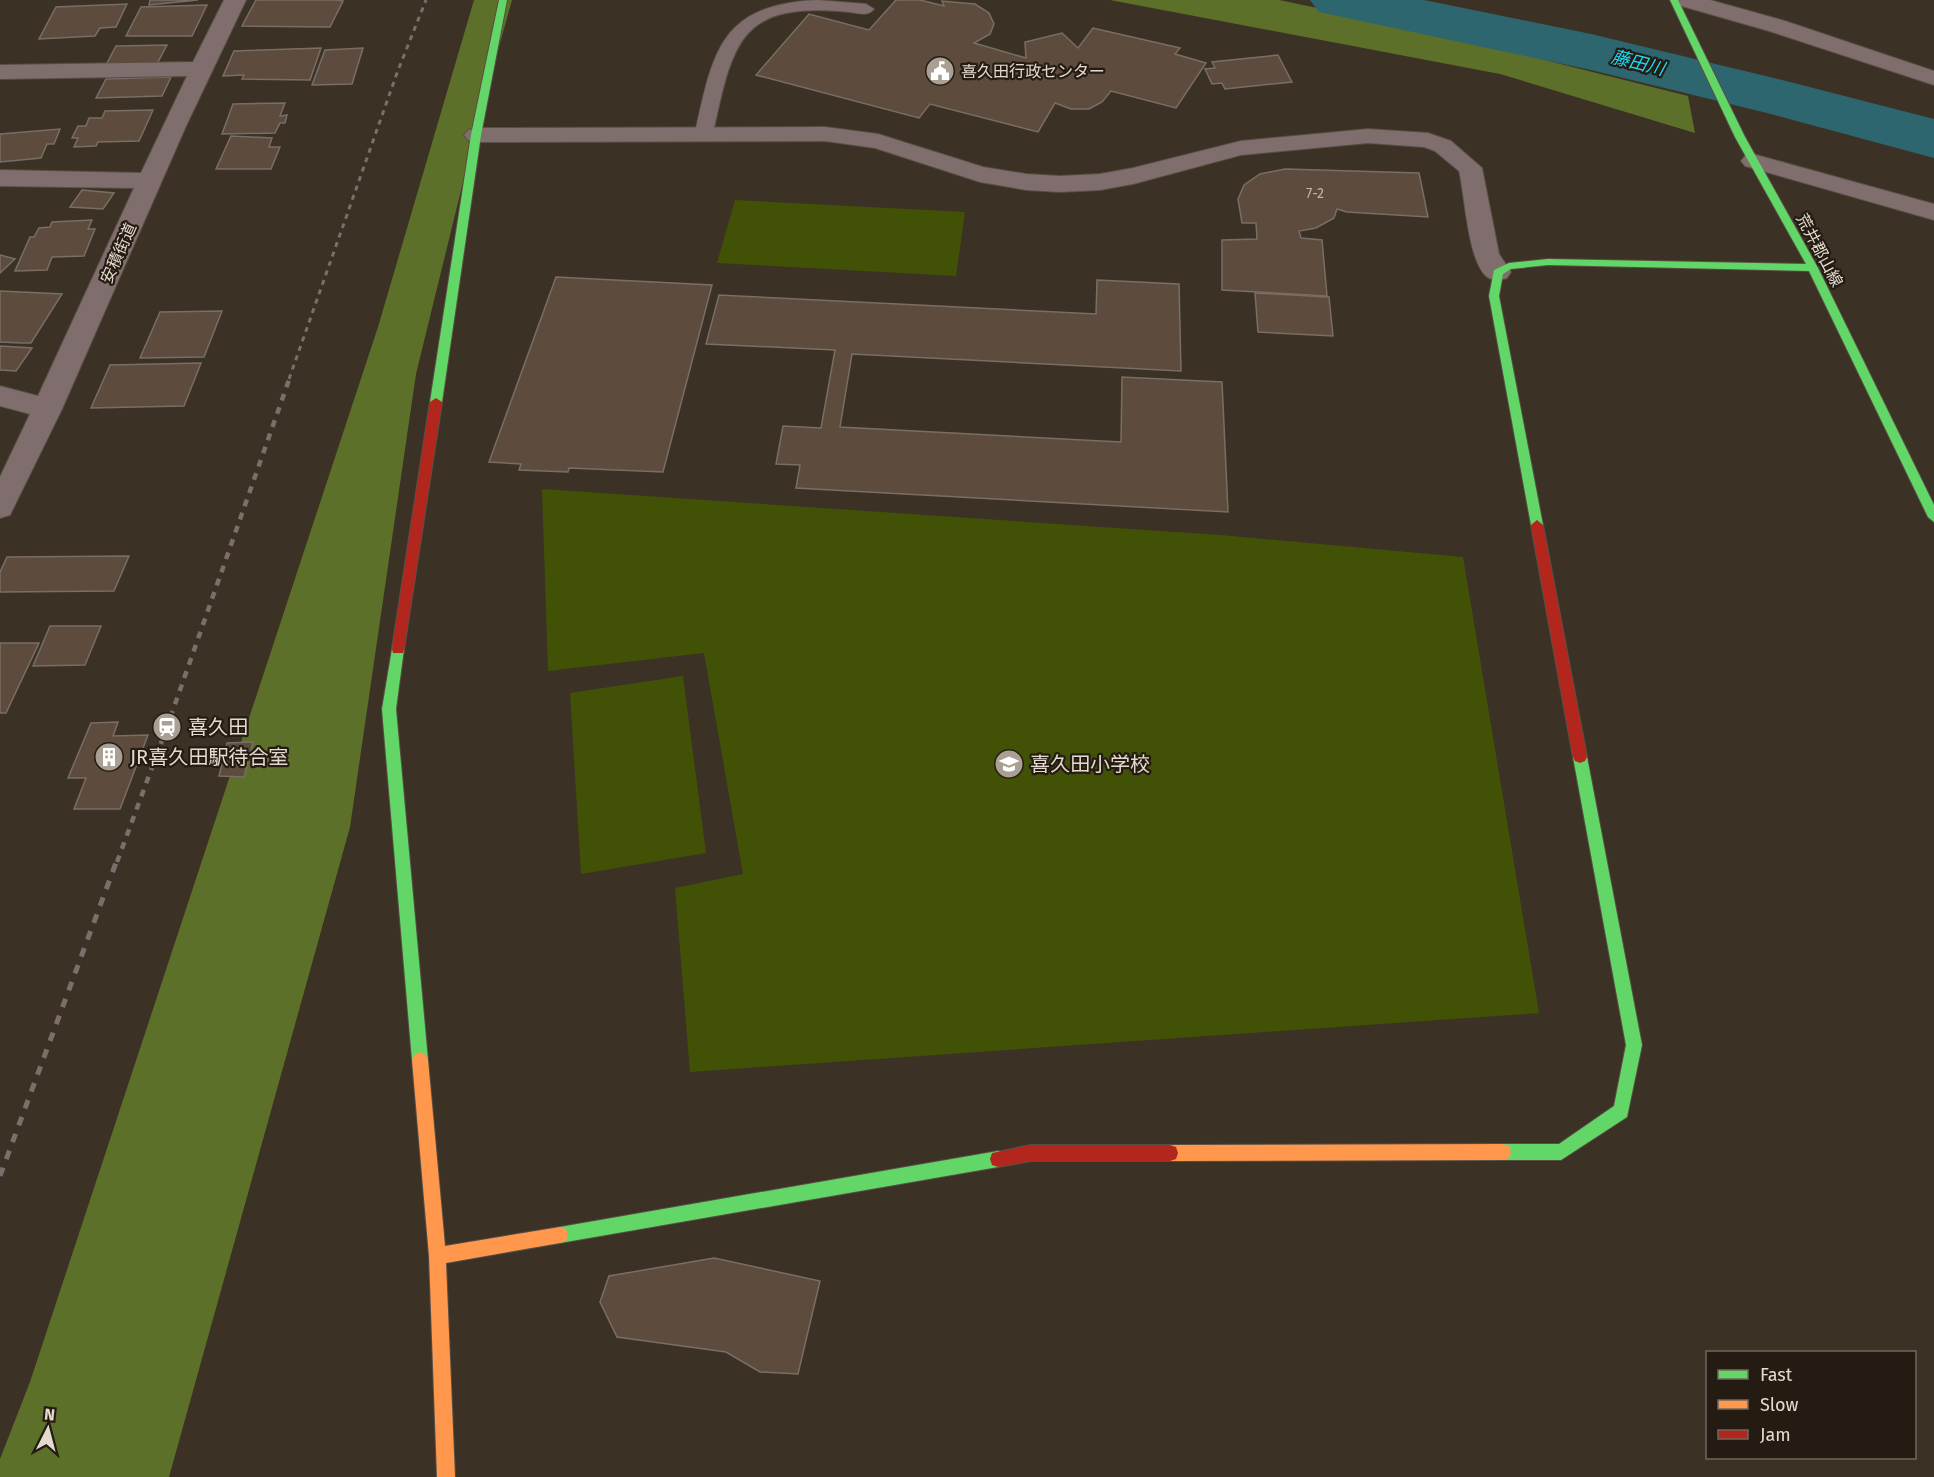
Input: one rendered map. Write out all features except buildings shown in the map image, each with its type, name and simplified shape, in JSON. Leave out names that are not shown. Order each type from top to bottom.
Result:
[{"type":"street","name":"安積街道","points":[[0,507],[48,409],[201,69],[236,0]]},
{"type":"street","points":[[446,1477],[436,1256],[389,709],[476,135],[503,0]]},
{"type":"street","name":"荒井郡山線","points":[[1674,0],[1684,8],[1740,137],[1813,268],[1934,517]]},
{"type":"street","points":[[1684,8],[1759,20],[1934,78]]},
{"type":"street","points":[[0,72],[201,69]]},
{"type":"street","points":[[476,135],[802,132],[859,137],[980,174],[1026,182],[1060,184],[1101,182],[1133,176],[1241,148],[1368,136],[1428,140],[1443,146],[1470,168],[1486,255],[1492,267],[1498,272]]},
{"type":"street","points":[[1753,161],[1934,212]]},
{"type":"street","points":[[0,178],[150,181]]},
{"type":"street","points":[[1498,272],[1509,266],[1548,262],[1813,268]]},
{"type":"street","points":[[436,1256],[1031,1153],[1561,1152],[1621,1111],[1634,1045],[1494,296],[1498,272]]},
{"type":"street","points":[[0,396],[48,409]]},
{"type":"lane","points":[[704,133],[719,71],[730,44],[740,30],[767,11],[802,4],[831,4],[866,9]]},
{"type":"green space","points":[[474,0],[512,0],[476,129],[416,374],[350,827],[169,1477],[0,1477],[0,1459],[30,1382],[378,327]]},
{"type":"green space","points":[[1110,0],[1279,0],[1442,34],[1688,96],[1695,133],[1500,74]]},
{"type":"green space","points":[[735,200],[965,212],[956,276],[717,263]]},
{"type":"green space","points":[[542,489],[1220,535],[1463,557],[1539,1013],[690,1072],[675,888],[743,874],[704,653],[548,671]]},
{"type":"green space","points":[[683,676],[706,853],[581,874],[570,693]]},
{"type":"waterway","name":"藤田川","points":[[1339,0],[1591,52],[1786,99],[1934,139]]},
{"type":"railway","points":[[289,379],[397,73],[426,0]]},
{"type":"railway","points":[[117,862],[290,377]]},
{"type":"railway","points":[[0,1176],[117,860]]},
{"type":"traffic: fast","points":[[436,402],[476,135],[503,0]]},
{"type":"traffic: fast","points":[[1674,0],[1740,137],[1813,268],[1934,517]]},
{"type":"traffic: fast","points":[[1537,525],[1494,296],[1498,272],[1509,266],[1548,262],[1813,268]]},
{"type":"traffic: fast","points":[[398,649],[389,709],[420,1060]]},
{"type":"traffic: fast","points":[[1503,1152],[1561,1152],[1621,1111],[1634,1045],[1580,757]]},
{"type":"traffic: fast","points":[[560,1235],[998,1159]]},
{"type":"traffic: slow","points":[[420,1060],[437,1256]]},
{"type":"traffic: slow","points":[[1170,1153],[1503,1152]]},
{"type":"traffic: slow","points":[[446,1477],[437,1256],[560,1235]]},
{"type":"traffic: jam","points":[[398,649],[436,402]]},
{"type":"traffic: jam","points":[[1537,525],[1580,757]]},
{"type":"traffic: jam","points":[[998,1159],[1031,1153],[1170,1153]]},
{"type":"place","name":"喜久田行政センター","points":[[940,71]]},
{"type":"place","name":"喜久田","points":[[167,727]]},
{"type":"place","name":"JR喜久田駅待合室","points":[[109,757]]},
{"type":"place","name":"喜久田小学校","points":[[1009,764]]}]
